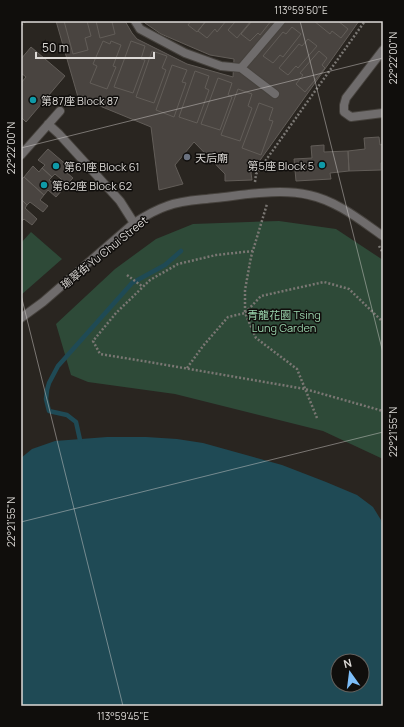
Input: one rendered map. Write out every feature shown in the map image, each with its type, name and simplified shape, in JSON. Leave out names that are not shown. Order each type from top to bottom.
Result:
[{"type":"street","points":[[135,21],[140,29],[185,53],[221,66],[242,68],[275,94]]},
{"type":"street","points":[[242,68],[281,21]]},
{"type":"street","points":[[383,50],[346,98],[344,112],[351,117],[383,113]]},
{"type":"street","points":[[21,155],[60,111]]},
{"type":"street","points":[[48,124],[59,134],[120,201],[134,223]]},
{"type":"street","name":"瑜翠街 Yu Chui Street","points":[[21,318],[43,302],[134,223],[155,211],[182,202],[242,195],[288,192],[309,195],[332,203],[355,216],[383,236]]},
{"type":"path","points":[[21,25],[25,21]]},
{"type":"path","points":[[254,186],[256,174],[365,21]]},
{"type":"path","points":[[260,204],[268,203],[253,251],[245,290],[245,313],[256,338],[297,369],[317,418]]},
{"type":"path","points":[[378,245],[383,253]]},
{"type":"path","points":[[253,251],[216,255],[178,264],[150,280],[116,313],[93,341],[100,354],[187,368],[305,390],[383,411]]},
{"type":"path","points":[[127,275],[143,287]]},
{"type":"path","points":[[187,368],[203,346],[228,317],[245,313],[261,296],[324,282],[350,289],[383,322]]},
{"type":"green space","name":"青龍花園 Tsing Lung Garden","points":[[279,221],[336,229],[383,260],[383,459],[323,431],[175,394],[88,382],[71,375],[56,324],[115,269],[156,239],[193,224]]},
{"type":"green space","points":[[31,232],[62,259],[21,295],[21,243]]},
{"type":"water","points":[[107,437],[177,439],[203,443],[282,465],[357,495],[373,507],[381,520],[383,527],[383,706],[21,706],[21,458],[32,449],[55,441]]},
{"type":"building","points":[[56,21],[125,21],[137,39],[187,64],[233,77],[234,59],[210,55],[161,34],[143,21],[359,21],[251,173],[252,180],[225,181],[225,174],[194,142],[175,165],[183,184],[159,190],[151,127],[78,97]]},
{"type":"building","points":[[64,21],[87,21],[91,36],[85,38],[88,50],[73,54]]},
{"type":"building","points":[[96,21],[115,21],[112,22],[115,34],[100,38]]},
{"type":"building","points":[[191,21],[206,21],[197,32],[188,25]]},
{"type":"building","points":[[206,21],[226,21],[217,32],[215,29],[207,38],[198,31]]},
{"type":"building","points":[[233,21],[251,21],[237,38],[228,30],[235,22]]},
{"type":"building","points":[[252,21],[271,21],[260,35],[258,33],[250,41],[241,34]]},
{"type":"building","points":[[314,21],[338,21],[348,29],[341,38],[332,31],[330,34]]},
{"type":"building","points":[[292,27],[301,34],[283,57],[280,55],[273,63],[263,56],[283,32],[286,34]]},
{"type":"building","points":[[308,39],[317,46],[298,68],[296,66],[288,75],[279,68],[299,44],[302,46]]},
{"type":"building","points":[[103,41],[110,44],[111,41],[121,45],[113,66],[116,67],[107,89],[90,83],[97,66],[93,64]]},
{"type":"building","points":[[131,41],[145,46],[141,59],[145,60],[133,93],[114,87]]},
{"type":"building","name":"第87座 Block 87","points":[[31,47],[65,76],[26,122],[21,117],[21,83],[26,77],[21,73],[21,59]]},
{"type":"building","points":[[152,51],[167,56],[162,68],[166,70],[154,103],[136,97]]},
{"type":"building","points":[[319,51],[327,58],[322,65],[325,68],[305,92],[296,84],[303,75],[300,73]]},
{"type":"building","points":[[172,65],[187,70],[182,82],[186,83],[174,117],[156,110]]},
{"type":"building","points":[[195,71],[209,76],[205,88],[209,90],[197,123],[179,117]]},
{"type":"building","points":[[218,78],[232,83],[228,95],[232,97],[220,130],[201,124]]},
{"type":"building","points":[[238,89],[252,94],[248,106],[252,108],[240,141],[221,135]]},
{"type":"building","points":[[259,103],[273,108],[269,120],[273,121],[261,155],[242,148]]},
{"type":"building","points":[[379,137],[380,145],[383,144],[383,163],[381,163],[381,170],[349,171],[348,151],[365,149],[364,138]]},
{"type":"building","name":"第5座 Block 5","points":[[324,145],[324,152],[348,151],[349,171],[330,173],[331,179],[296,181],[294,159],[312,158],[311,146]]},
{"type":"building","name":"第61座 Block 61","points":[[48,149],[69,167],[65,171],[73,178],[67,184],[55,174],[52,177],[42,168],[45,165],[38,160]]},
{"type":"building","name":"第62座 Block 62","points":[[33,166],[39,172],[42,168],[52,177],[49,180],[62,190],[56,197],[48,190],[44,195],[24,177]]},
{"type":"building","points":[[24,177],[44,195],[40,200],[48,206],[43,212],[30,202],[27,205],[21,199],[21,180]]},
{"type":"building","points":[[21,199],[27,205],[25,208],[37,219],[32,225],[24,219],[21,222]]},
{"type":"waterway","points":[[80,440],[76,422],[67,415],[49,411],[46,399],[47,390],[58,366],[132,283],[165,265],[181,251]]},
{"type":"place","name":"第87座 Block 87","points":[[33,100]]},
{"type":"place","name":"天后廟","points":[[187,157]]},
{"type":"place","name":"第5座 Block 5","points":[[322,165]]},
{"type":"place","name":"第61座 Block 61","points":[[56,166]]},
{"type":"place","name":"第62座 Block 62","points":[[44,185]]}]
